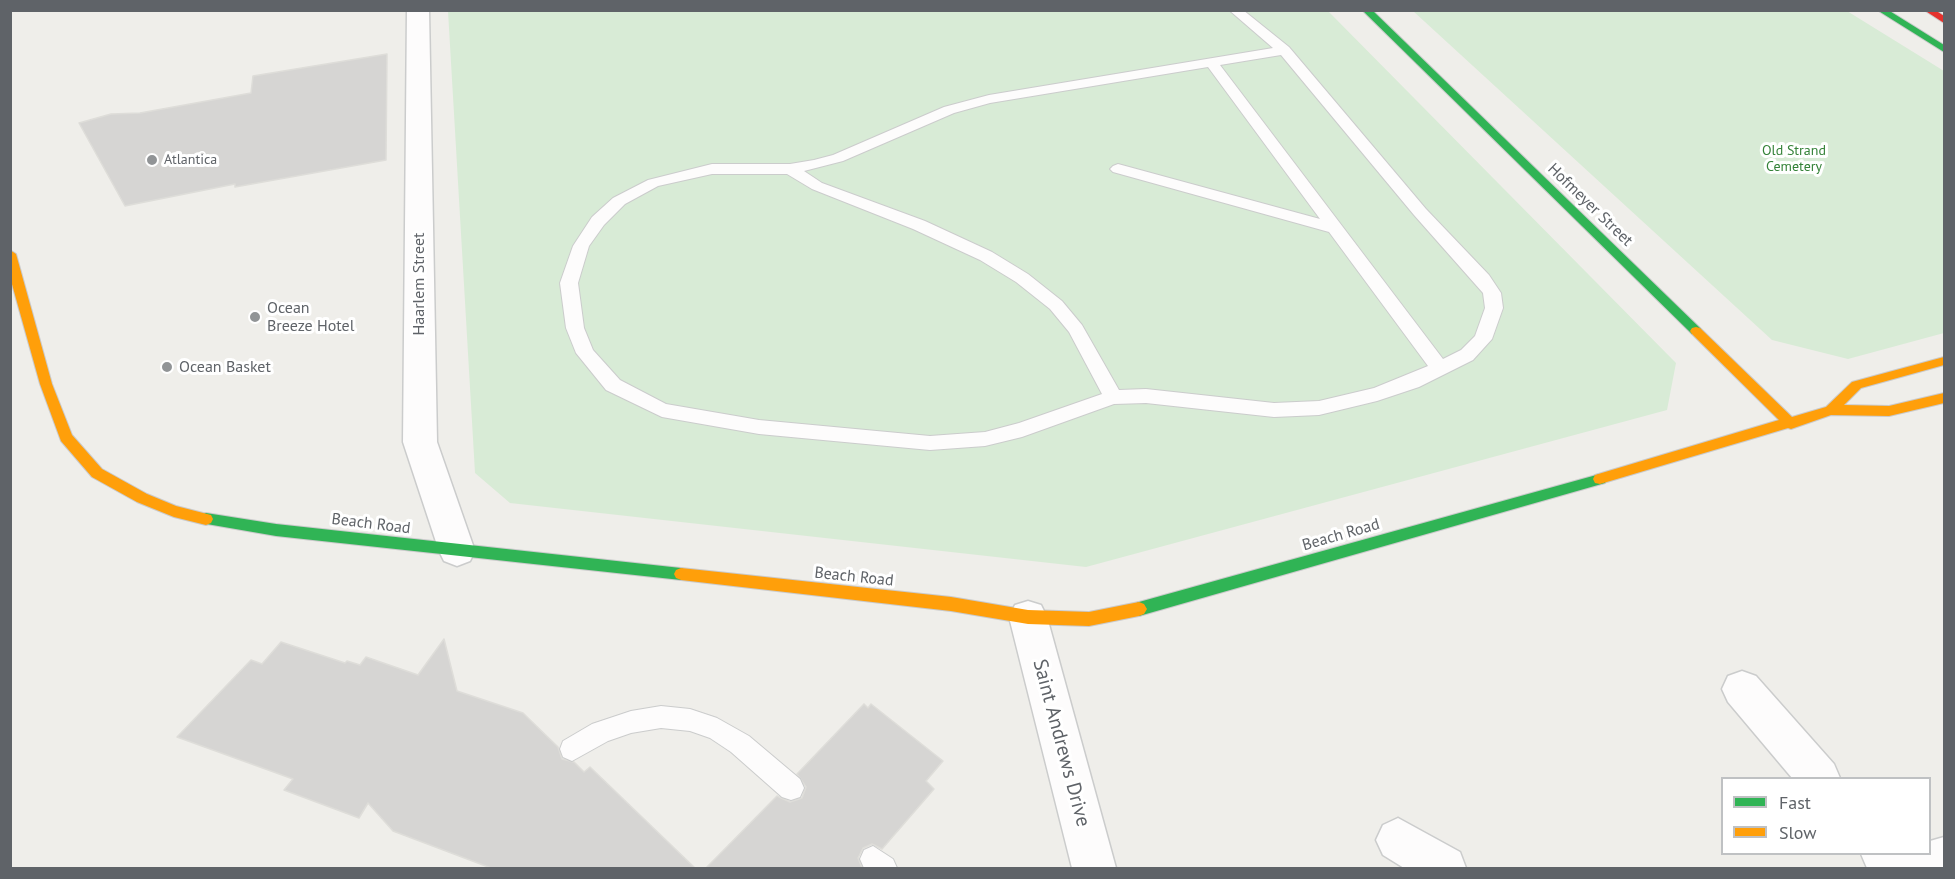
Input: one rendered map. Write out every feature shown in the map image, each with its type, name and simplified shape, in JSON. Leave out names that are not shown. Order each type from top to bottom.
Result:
[{"type":"street","name":"Haarlem Street","points":[[418,10],[420,442],[457,551]]},
{"type":"street","name":"Hofmeyer Street","points":[[1366,10],[1791,424]]},
{"type":"street","points":[[1881,10],[1944,49]]},
{"type":"street","points":[[1928,10],[1944,20]]},
{"type":"street","name":"Beach Road","points":[[10,254],[56,415],[66,436],[97,473],[142,498],[174,511],[221,523],[939,603],[1028,617],[1089,619],[1118,615],[1791,424],[1831,410],[1889,411],[1944,398]]},
{"type":"street","name":"Beach Road","points":[[1831,410],[1857,385],[1944,361]]},
{"type":"street","name":"Saint Andrews Drive","points":[[1028,617],[1095,868]]},
{"type":"street","points":[[1742,688],[1818,777]]},
{"type":"street","points":[[1398,840],[1444,868]]},
{"type":"street","points":[[1884,855],[1896,868]]},
{"type":"street","points":[[1916,868],[1944,859]]},
{"type":"lane","points":[[1235,10],[1284,50],[1420,212],[1484,279],[1492,293],[1494,308],[1483,339],[1467,355],[1441,370],[1377,394],[1319,408],[1274,410],[1146,396],[1113,397],[1023,430],[986,439],[930,443],[759,427],[662,410],[612,386],[585,353],[575,328],[569,283],[581,246],[598,221],[620,201],[653,183],[686,173],[712,169],[790,169],[838,158],[949,110],[989,99],[1213,64],[1284,50]]},
{"type":"lane","points":[[1213,64],[1441,370]]},
{"type":"lane","points":[[790,169],[818,186],[919,225],[986,256],[1022,278],[1056,305],[1076,329],[1113,397]]},
{"type":"lane","points":[[1118,169],[1335,228]]},
{"type":"lane","points":[[572,749],[600,732],[631,722],[661,717],[690,720],[717,729],[740,744],[791,788]]},
{"type":"green space","points":[[448,11],[1328,11],[1676,363],[1667,410],[1086,567],[510,503],[475,473]]},
{"type":"green space","name":"Old Strand Cemetery","points":[[1413,11],[1847,11],[1944,71],[1944,333],[1848,359],[1772,340]]},
{"type":"building","points":[[387,54],[386,160],[235,187],[235,184],[125,206],[79,123],[111,114],[140,113],[251,93],[253,76]]},
{"type":"building","points":[[444,639],[457,691],[523,713],[558,747],[562,759],[574,762],[584,772],[590,767],[695,868],[491,868],[393,831],[368,803],[359,818],[284,790],[293,779],[177,737],[251,660],[262,664],[281,642],[345,663],[347,661],[360,665],[366,657],[418,675]]},
{"type":"building","points":[[864,704],[868,708],[871,704],[943,761],[926,781],[934,789],[882,849],[872,844],[863,848],[858,858],[862,868],[706,868],[777,796],[790,802],[802,798],[806,787],[797,774]]},
{"type":"traffic: fast","points":[[1366,10],[1696,331]]},
{"type":"traffic: fast","points":[[1881,10],[1944,49]]},
{"type":"traffic: fast","points":[[1139,609],[1600,479]]},
{"type":"traffic: fast","points":[[206,519],[276,530],[681,574]]},
{"type":"traffic: slow","points":[[10,254],[46,384],[66,437],[97,473],[142,498],[174,511],[206,519]]},
{"type":"traffic: slow","points":[[1696,331],[1791,424]]},
{"type":"traffic: slow","points":[[1831,410],[1857,385],[1944,361]]},
{"type":"traffic: slow","points":[[1600,479],[1831,410],[1889,411],[1944,398]]},
{"type":"traffic: slow","points":[[681,574],[951,604],[1028,617],[1089,619],[1139,609]]},
{"type":"traffic: jam","points":[[1928,10],[1944,20]]},
{"type":"place","name":"Atlantica","points":[[152,160]]},
{"type":"place","name":"Ocean Breeze Hotel","points":[[255,317]]},
{"type":"place","name":"Ocean Basket","points":[[167,367]]}]
